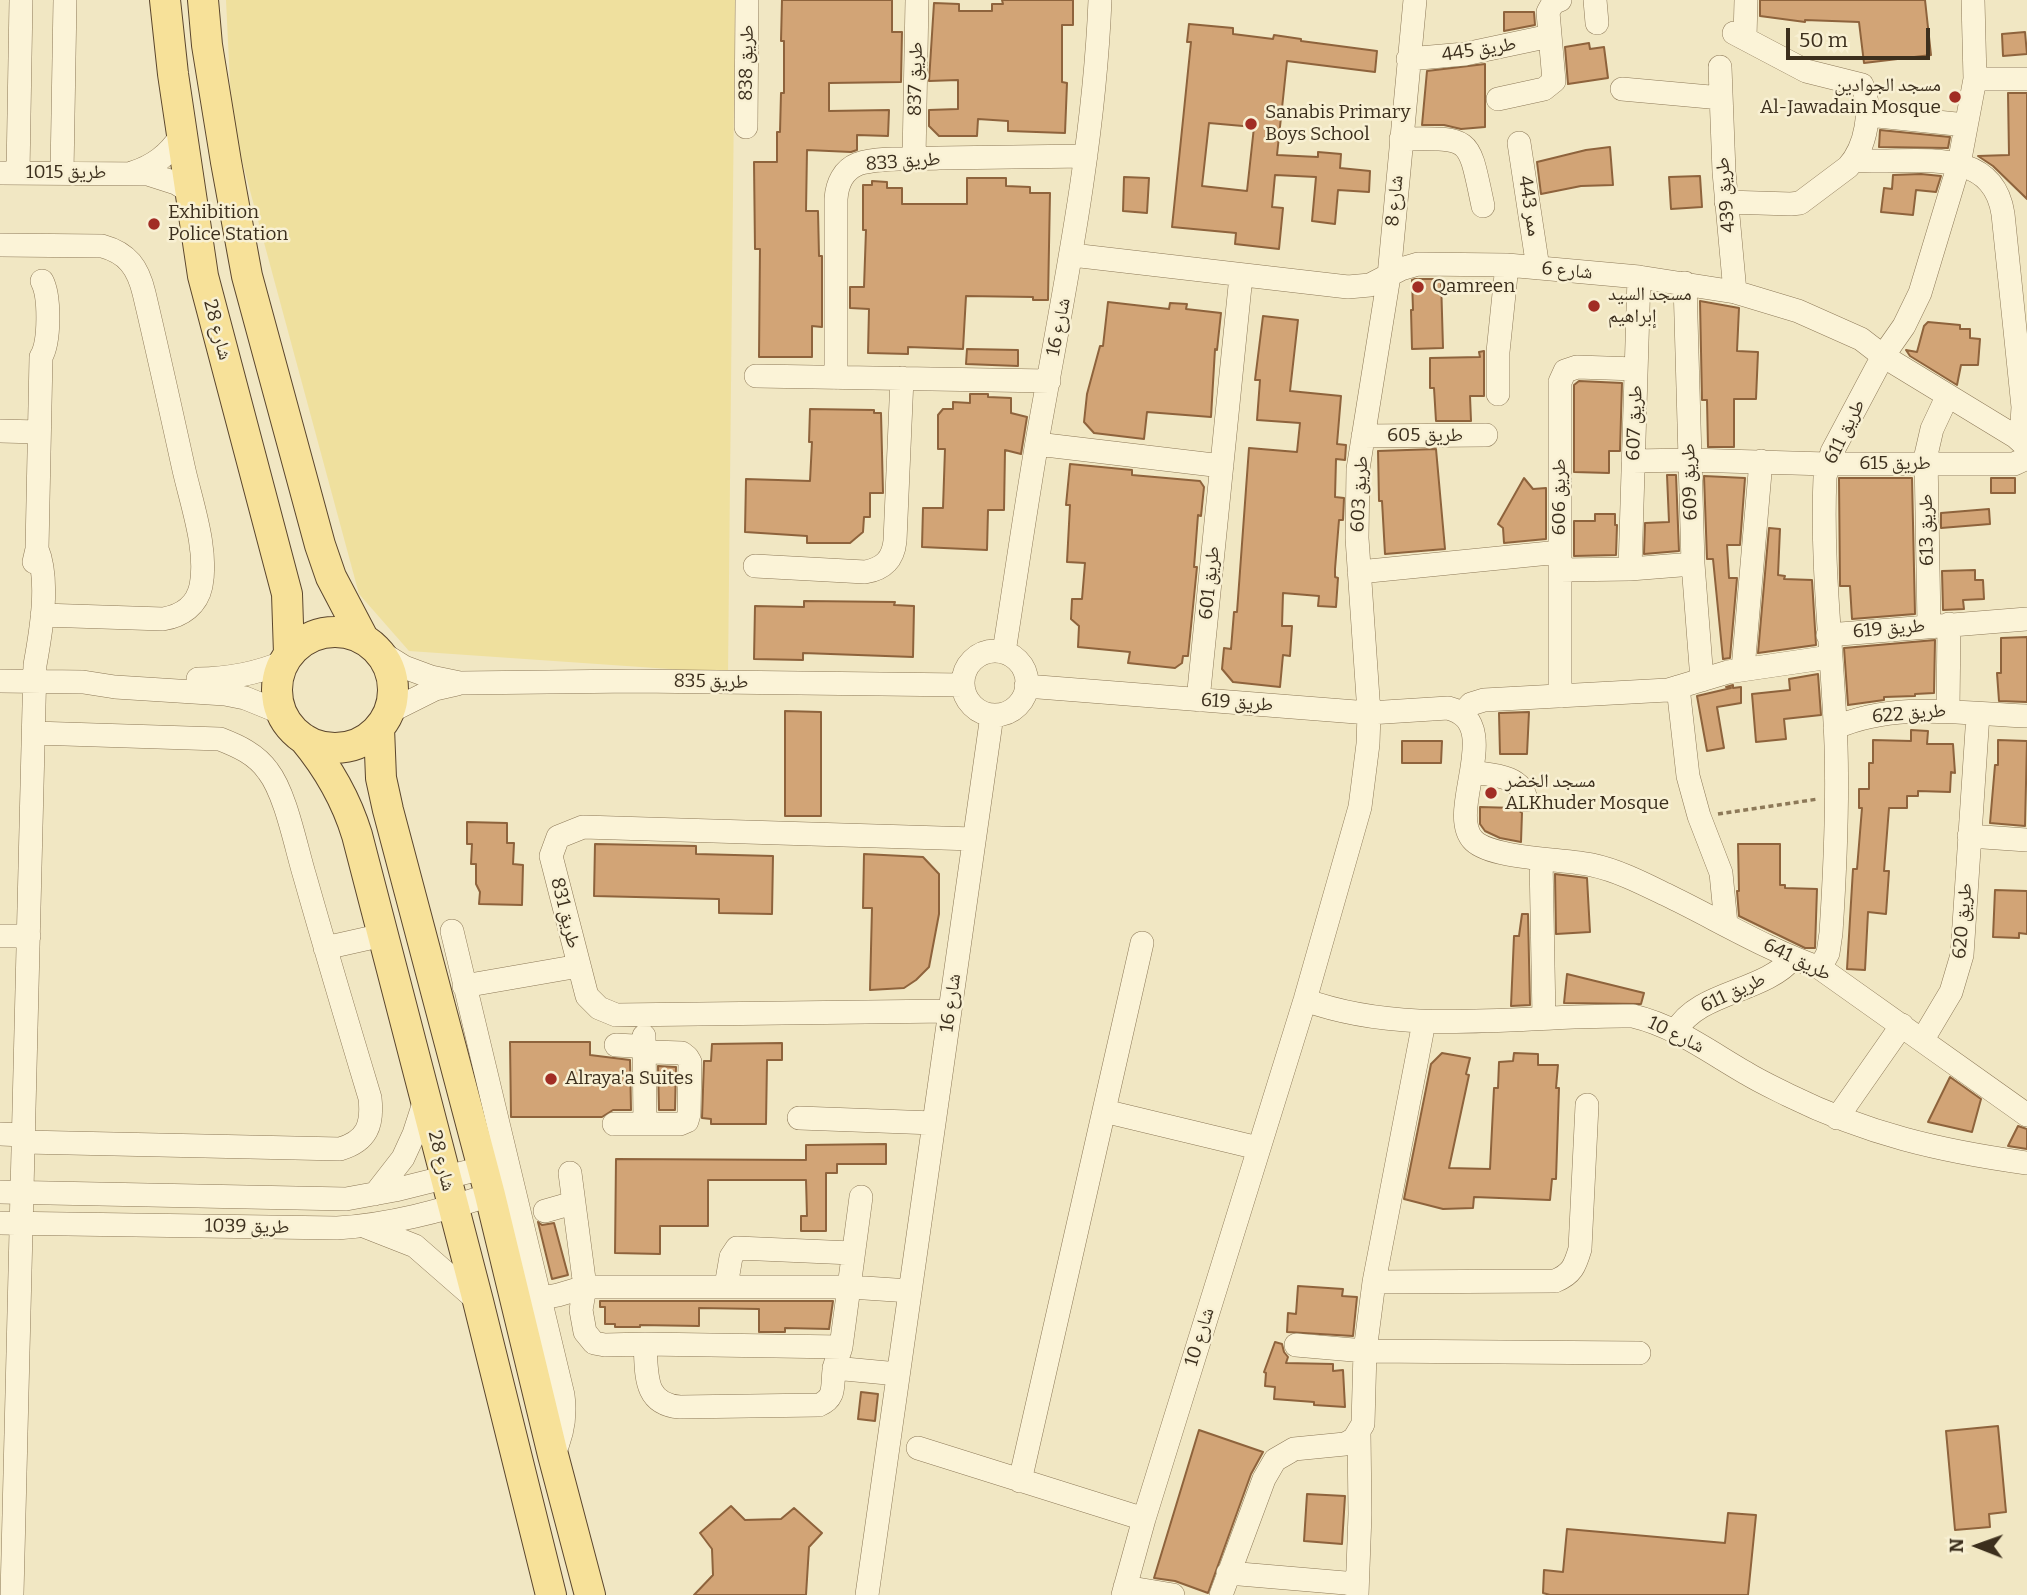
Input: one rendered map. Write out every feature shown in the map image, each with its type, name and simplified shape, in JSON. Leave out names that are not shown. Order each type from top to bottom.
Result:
[{"type":"main road","name":"شارع 28","points":[[165,0],[181,136],[203,276],[287,594],[286,658]]},
{"type":"main road","points":[[203,0],[207,45],[247,276],[320,545],[331,578],[371,645],[390,670],[393,691],[384,720],[367,739],[344,747],[319,746],[304,739],[291,728],[282,713],[277,687],[286,658],[304,640],[323,632],[343,632],[371,645]]},
{"type":"main road","name":"شارع 28","points":[[384,720],[380,769],[384,794],[486,1182],[528,1300],[553,1455],[591,1592]]},
{"type":"main road","name":"شارع 28","points":[[304,739],[331,774],[351,814],[478,1301],[551,1595]]},
{"type":"street","points":[[9,173],[21,0]]},
{"type":"street","points":[[62,173],[65,0]]},
{"type":"street","name":"طريق 838","points":[[746,127],[747,0]]},
{"type":"street","name":"طريق 837","points":[[914,159],[917,0]]},
{"type":"street","name":"شارع 16","points":[[1004,652],[1037,444],[1072,256],[1098,47],[1100,0]]},
{"type":"street","name":"شارع 8","points":[[1389,276],[1415,0]]},
{"type":"street","points":[[1498,99],[1552,85],[1555,77],[1548,12],[1553,3],[1560,0]]},
{"type":"street","points":[[1726,202],[1800,203],[1855,160],[1860,152],[1868,115],[1868,97],[1862,85],[1806,71],[1739,36],[1746,0]]},
{"type":"street","name":"طريق 611","points":[[1820,968],[1828,953],[1831,933],[1837,796],[1824,491],[1827,464],[1883,356],[1904,326],[1920,293],[1959,164],[1975,79],[1973,0]]},
{"type":"street","name":"طريق 445","points":[[1408,59],[1465,54],[1550,36]]},
{"type":"street","name":"طريق 439","points":[[1720,67],[1726,202],[1735,292]]},
{"type":"street","points":[[1975,79],[2027,79]]},
{"type":"street","points":[[1622,89],[1721,98]]},
{"type":"street","points":[[1868,115],[1966,125]]},
{"type":"street","points":[[132,173],[161,160],[181,136]]},
{"type":"street","points":[[1401,139],[1447,139],[1459,141],[1469,149],[1474,160],[1483,206]]},
{"type":"street","name":"ممر 443","points":[[1519,143],[1538,268]]},
{"type":"street","name":"طريق 833","points":[[836,377],[837,188],[841,178],[858,164],[914,159],[1086,156]]},
{"type":"street","points":[[1855,160],[1940,161],[1959,164],[1988,179],[2002,204],[2024,407],[2022,442]]},
{"type":"street","name":"طريق 1015","points":[[9,173],[132,173],[162,177],[189,191]]},
{"type":"street","points":[[0,245],[102,246],[115,249],[135,266],[144,293],[198,525],[201,584],[192,604],[174,617],[163,619],[42,615]]},
{"type":"street","points":[[35,673],[30,610],[32,569],[37,549],[41,357],[47,325],[47,293],[42,281],[42,246]]},
{"type":"street","name":"شارع 6","points":[[1072,256],[1348,287],[1370,285],[1401,269],[1418,264],[1507,265],[1639,276],[1735,292],[1798,312],[1861,339],[1947,397],[2022,442]]},
{"type":"street","points":[[1498,394],[1497,352],[1507,265]]},
{"type":"street","name":"طريق 601","points":[[1198,700],[1241,276]]},
{"type":"street","name":"طريق 603","points":[[1369,713],[1356,504],[1358,469],[1389,276]]},
{"type":"street","name":"طريق 607","points":[[1630,569],[1639,276]]},
{"type":"street","name":"طريق 609","points":[[1685,283],[1693,564],[1702,680]]},
{"type":"street","name":"طريق 606","points":[[1560,696],[1560,382],[1565,371],[1577,367],[1636,369]]},
{"type":"street","points":[[756,376],[1049,381]]},
{"type":"street","points":[[755,566],[865,572],[887,563],[895,541],[902,378]]},
{"type":"street","name":"طريق 613","points":[[1939,625],[1926,464],[1929,437],[1947,397]]},
{"type":"street","points":[[0,431],[39,432]]},
{"type":"street","name":"طريق 605","points":[[1363,436],[1486,435]]},
{"type":"street","points":[[1037,444],[1222,466]]},
{"type":"street","name":"طريق 615","points":[[1633,461],[2014,464],[2027,458]]},
{"type":"street","points":[[1742,669],[1761,461]]},
{"type":"street","points":[[12,1595],[11,1223],[24,1192],[35,673],[42,615],[43,567],[37,549]]},
{"type":"street","points":[[1360,572],[1560,561],[1630,569],[1693,564]]},
{"type":"street","name":"طريق 619","points":[[1026,686],[1369,713],[1455,711],[1477,702],[1657,691],[1829,646],[1939,625],[2027,619]]},
{"type":"street","name":"طريق 619","points":[[1939,625],[1948,710]]},
{"type":"street","name":"طريق 835","points":[[371,645],[404,667],[431,677],[460,683],[636,681],[962,685]]},
{"type":"street","points":[[1004,652],[1018,662],[1026,677],[1026,686],[1019,704],[1011,711],[992,715],[975,709],[962,685],[968,665],[975,658],[984,653],[1004,652]]},
{"type":"street","points":[[83,682],[116,677],[225,679],[246,676],[286,658]]},
{"type":"street","points":[[0,681],[35,673],[115,687],[225,694],[245,698],[282,713]]},
{"type":"street","name":"طريق 835","points":[[384,720],[435,689],[460,683]]},
{"type":"street","points":[[1678,687],[1688,776],[1699,816],[1721,873],[1726,924]]},
{"type":"street","name":"طريق 622","points":[[1835,728],[1865,718],[1948,710],[2027,716]]},
{"type":"street","points":[[1455,711],[1471,725],[1473,732],[1472,772],[1508,778],[1517,783],[1526,795],[1526,800]]},
{"type":"street","name":"شارع 10","points":[[1124,1591],[1305,1000],[1360,807],[1369,713]]},
{"type":"street","name":"طريق 620","points":[[1923,1039],[1951,992],[1959,968],[1978,714]]},
{"type":"street","name":"شارع 16","points":[[867,1595],[992,715]]},
{"type":"street","points":[[0,1134],[24,1139],[340,1149],[353,1145],[363,1137],[370,1125],[372,1111],[277,787],[268,770],[254,756],[220,739],[34,733]]},
{"type":"street","name":"طريق 641","points":[[1472,772],[1465,818],[1467,831],[1474,841],[1487,847],[1534,858],[1594,865],[1617,873],[1793,958],[1820,968],[2027,1115]]},
{"type":"street","name":"طريق 831","points":[[950,1012],[616,1015],[599,1008],[587,996],[551,856],[558,837],[583,827],[974,839]]},
{"type":"street","points":[[1969,836],[2027,840]]},
{"type":"street","points":[[1534,858],[1544,1018]]},
{"type":"street","points":[[452,931],[464,986],[533,1214],[528,1300],[585,1287],[850,1287],[910,1291]]},
{"type":"street","points":[[325,948],[383,935]]},
{"type":"street","points":[[0,936],[29,936]]},
{"type":"street","points":[[1020,1481],[1142,943]]},
{"type":"street","name":"طريق 611","points":[[1676,1031],[1691,1013],[1774,974],[1793,958]]},
{"type":"street","points":[[464,986],[579,966]]},
{"type":"street","name":"شارع 10","points":[[1305,1000],[1328,1009],[1424,1022],[1633,1016],[1654,1021],[1676,1031],[1747,1074],[1837,1118],[1885,1136],[2027,1163]]},
{"type":"street","points":[[642,1015],[645,1124]]},
{"type":"street","points":[[1359,1432],[1357,1590],[1224,1584],[1264,1479],[1275,1460],[1294,1449],[1345,1444],[1359,1432],[1365,1414],[1365,1351],[1374,1282],[1424,1022]]},
{"type":"street","points":[[1837,1118],[1902,1025]]},
{"type":"street","points":[[614,1124],[683,1123],[689,1114],[690,1062],[687,1057],[682,1053],[616,1045]]},
{"type":"street","points":[[375,1194],[403,1158],[425,1100]]},
{"type":"street","points":[[1374,1282],[1555,1281],[1568,1276],[1575,1266],[1580,1249],[1587,1105]]},
{"type":"street","points":[[1104,1111],[1258,1148]]},
{"type":"street","points":[[799,1118],[934,1123]]},
{"type":"street","points":[[570,1173],[585,1287],[581,1310],[585,1332],[594,1343],[838,1357],[898,1374]]},
{"type":"street","name":"طريق 1039","points":[[0,1192],[346,1199],[445,1177],[486,1182]]},
{"type":"street","name":"طريق 1039","points":[[11,1223],[337,1228],[364,1226],[453,1207],[486,1182]]},
{"type":"street","points":[[645,1344],[651,1391],[656,1400],[672,1407],[819,1405],[827,1402],[832,1394],[850,1287],[852,1253],[861,1197]]},
{"type":"street","points":[[533,1214],[573,1203]]},
{"type":"street","points":[[364,1226],[415,1247],[478,1301]]},
{"type":"street","points":[[726,1286],[731,1257],[737,1248],[852,1253]]},
{"type":"street","points":[[1296,1346],[1365,1351],[1639,1353]]},
{"type":"street","points":[[918,1448],[1144,1519]]},
{"type":"street","points":[[1124,1591],[1173,1595]]},
{"type":"path","points":[[1699,816],[1837,796]]},
{"type":"sand","points":[[226,0],[735,0],[728,673],[409,651],[359,594],[232,124]]},
{"type":"building","points":[[782,0],[892,0],[892,32],[902,32],[901,82],[829,83],[829,111],[889,110],[888,136],[857,135],[857,150],[851,152],[807,150],[806,211],[818,211],[819,256],[822,256],[822,327],[812,326],[812,357],[759,357],[760,249],[755,249],[754,162],[777,162],[777,132],[780,132],[781,93],[784,93]]},
{"type":"building","points":[[1002,0],[1073,0],[1073,25],[1062,25],[1062,82],[1067,83],[1065,133],[1008,131],[1008,121],[978,119],[977,136],[939,136],[929,126],[929,110],[958,109],[958,80],[929,81],[934,3],[959,4],[959,11],[992,11],[992,4],[1003,4]]},
{"type":"building","points":[[1760,0],[1925,0],[1931,55],[1864,63],[1859,22],[1805,22],[1760,16]]},
{"type":"building","points":[[1504,12],[1534,12],[1535,25],[1504,31]]},
{"type":"building","points":[[1189,24],[1233,28],[1233,34],[1273,39],[1274,35],[1377,51],[1375,72],[1287,61],[1277,155],[1318,157],[1318,152],[1341,154],[1340,168],[1370,171],[1369,192],[1338,190],[1335,224],[1312,221],[1316,177],[1275,175],[1272,207],[1283,208],[1279,249],[1235,244],[1236,233],[1172,227],[1191,42],[1187,42]],"holes":[[[1209,123],[1254,127],[1247,191],[1202,186]]]},
{"type":"building","points":[[2025,32],[2027,54],[2003,56],[2002,34]]},
{"type":"building","points":[[1589,43],[1590,49],[1604,47],[1608,78],[1568,84],[1565,47]]},
{"type":"building","points":[[1485,64],[1485,127],[1461,129],[1444,125],[1422,125],[1427,71]]},
{"type":"building","points":[[2008,93],[2027,93],[2027,199],[1993,166],[1978,156],[2009,155]]},
{"type":"building","points":[[1880,130],[1950,137],[1948,148],[1879,147]]},
{"type":"building","points":[[1610,147],[1613,185],[1581,186],[1541,194],[1537,162]]},
{"type":"building","points":[[1893,175],[1941,176],[1936,192],[1916,190],[1913,215],[1881,212],[1884,188],[1892,189]]},
{"type":"building","points":[[1700,176],[1702,207],[1671,209],[1669,177]]},
{"type":"building","points":[[1124,177],[1149,178],[1147,213],[1123,211]]},
{"type":"building","points":[[967,178],[1006,178],[1006,186],[1030,187],[1030,193],[1050,193],[1048,300],[1033,300],[1033,297],[966,296],[963,349],[908,347],[908,354],[868,353],[869,309],[850,308],[850,287],[864,287],[866,230],[863,230],[863,185],[872,185],[872,181],[887,182],[887,188],[902,188],[902,204],[967,204]]},
{"type":"building","points":[[1441,279],[1443,348],[1412,349],[1412,280]]},
{"type":"building","points":[[1700,301],[1739,308],[1737,351],[1758,352],[1756,399],[1734,399],[1734,447],[1708,447],[1707,400],[1702,400]]},
{"type":"building","points":[[1108,302],[1169,309],[1170,303],[1187,304],[1186,309],[1221,313],[1217,350],[1215,349],[1211,417],[1147,412],[1144,439],[1094,433],[1084,422],[1087,394],[1100,346],[1103,346]]},
{"type":"building","points":[[1263,316],[1298,320],[1290,391],[1341,396],[1337,444],[1346,445],[1345,460],[1336,459],[1335,497],[1344,498],[1343,520],[1339,520],[1335,569],[1335,577],[1338,578],[1336,607],[1318,606],[1319,596],[1283,593],[1282,626],[1292,626],[1290,656],[1283,655],[1280,687],[1233,682],[1222,669],[1224,648],[1231,649],[1234,612],[1237,612],[1249,448],[1297,452],[1300,423],[1257,420],[1260,380],[1255,380]]},
{"type":"building","points":[[1928,322],[1960,325],[1960,329],[1970,329],[1970,338],[1980,339],[1978,365],[1961,365],[1957,385],[1910,356],[1906,350],[1917,352],[1924,326]]},
{"type":"building","points":[[967,349],[1018,350],[1018,366],[966,364]]},
{"type":"building","points":[[1484,351],[1484,396],[1470,396],[1471,421],[1436,421],[1434,388],[1430,388],[1430,358],[1480,357],[1479,352]]},
{"type":"building","points":[[1579,381],[1622,383],[1620,451],[1609,451],[1609,473],[1574,472],[1574,385]]},
{"type":"building","points":[[970,394],[1011,398],[1011,413],[1027,417],[1021,454],[1005,450],[1004,510],[988,510],[987,550],[922,547],[923,508],[943,508],[945,449],[938,449],[938,415],[943,409],[953,409],[953,402],[970,403]]},
{"type":"building","points":[[810,409],[874,410],[874,413],[881,413],[883,493],[870,493],[870,517],[864,517],[863,532],[850,543],[807,543],[807,536],[745,532],[746,479],[810,481]]},
{"type":"building","points":[[1436,449],[1445,549],[1385,554],[1382,501],[1379,501],[1378,451]]},
{"type":"building","points":[[1070,464],[1132,470],[1132,475],[1200,481],[1204,487],[1201,516],[1198,515],[1194,567],[1197,567],[1188,656],[1183,656],[1182,663],[1175,668],[1128,663],[1130,652],[1078,647],[1079,626],[1071,619],[1072,599],[1082,599],[1085,563],[1067,562],[1070,505],[1066,505]]},
{"type":"building","points":[[1667,475],[1676,475],[1679,551],[1644,554],[1645,523],[1669,522]]},
{"type":"building","points":[[1704,476],[1745,478],[1740,545],[1727,545],[1729,578],[1737,578],[1730,658],[1723,659],[1713,559],[1707,559]]},
{"type":"building","points":[[1524,478],[1533,489],[1546,488],[1546,539],[1504,543],[1503,528],[1498,524]]},
{"type":"building","points":[[1839,478],[1912,478],[1915,614],[1852,619],[1850,586],[1840,586]]},
{"type":"building","points":[[1991,478],[2015,478],[2015,493],[1991,493]]},
{"type":"building","points":[[1989,509],[1990,524],[1941,528],[1941,513]]},
{"type":"building","points":[[1595,514],[1615,514],[1616,555],[1574,556],[1574,521],[1595,521]]},
{"type":"building","points":[[1769,528],[1780,529],[1778,575],[1785,576],[1784,579],[1812,580],[1816,645],[1758,653]]},
{"type":"building","points":[[1975,570],[1975,580],[1983,580],[1984,599],[1963,600],[1964,609],[1943,610],[1942,571]]},
{"type":"building","points":[[804,601],[895,602],[894,605],[914,606],[913,657],[803,653],[803,660],[754,659],[755,606],[804,607]]},
{"type":"building","points":[[2027,637],[2027,702],[1999,701],[1997,673],[2001,673],[2001,638]]},
{"type":"building","points":[[1935,640],[1934,693],[1884,697],[1884,700],[1848,705],[1844,648]]},
{"type":"building","points":[[1818,674],[1821,715],[1784,719],[1786,739],[1756,742],[1752,694],[1790,690],[1789,679]]},
{"type":"building","points":[[1733,685],[1733,688],[1741,687],[1741,703],[1717,707],[1724,748],[1707,751],[1697,696],[1731,688],[1726,687]]},
{"type":"building","points":[[785,711],[821,712],[821,816],[785,816]]},
{"type":"building","points":[[1529,712],[1527,754],[1500,754],[1499,713]]},
{"type":"building","points":[[1911,730],[1928,731],[1927,744],[1953,744],[1955,773],[1951,772],[1950,792],[1918,791],[1918,796],[1907,796],[1907,808],[1889,808],[1884,871],[1889,871],[1886,914],[1868,912],[1865,970],[1847,969],[1853,869],[1857,869],[1862,808],[1859,808],[1859,789],[1869,789],[1869,763],[1873,763],[1873,740],[1911,741]]},
{"type":"building","points":[[1998,740],[2027,741],[2025,826],[1990,823],[1995,765],[1998,765]]},
{"type":"building","points":[[1402,741],[1442,741],[1441,763],[1402,763]]},
{"type":"building","points":[[1480,807],[1515,808],[1522,813],[1521,842],[1500,838],[1485,831],[1480,824]]},
{"type":"building","points":[[467,822],[507,823],[507,843],[514,843],[513,864],[523,865],[522,905],[479,904],[476,864],[471,864],[472,844],[467,844]]},
{"type":"building","points":[[595,844],[696,846],[696,854],[773,856],[772,914],[719,913],[719,899],[594,896]]},
{"type":"building","points":[[1738,844],[1780,844],[1780,885],[1785,885],[1785,888],[1817,889],[1815,948],[1805,948],[1739,916]]},
{"type":"building","points":[[864,854],[923,857],[939,874],[939,914],[929,967],[904,988],[870,990],[872,908],[863,908]]},
{"type":"building","points":[[1555,874],[1587,878],[1590,932],[1556,934]]},
{"type":"building","points":[[1995,890],[2027,891],[2027,934],[2019,933],[2019,938],[1993,937]]},
{"type":"building","points":[[1522,914],[1528,914],[1530,1005],[1511,1006],[1514,936],[1519,936]]},
{"type":"building","points":[[1567,974],[1644,993],[1641,1004],[1564,1003]]},
{"type":"building","name":"Alraya'a Suites","points":[[510,1042],[590,1042],[590,1055],[630,1060],[631,1110],[613,1110],[602,1117],[511,1117]]},
{"type":"building","points":[[782,1043],[782,1060],[767,1060],[766,1124],[711,1124],[711,1119],[702,1118],[704,1061],[711,1061],[712,1044]]},
{"type":"building","points":[[1442,1053],[1470,1058],[1466,1074],[1469,1075],[1449,1168],[1490,1169],[1494,1088],[1498,1088],[1499,1062],[1513,1061],[1514,1053],[1538,1054],[1538,1065],[1558,1065],[1556,1179],[1552,1179],[1550,1200],[1474,1197],[1473,1208],[1443,1209],[1404,1199],[1431,1064]]},
{"type":"building","points":[[658,1066],[676,1067],[675,1110],[659,1110]]},
{"type":"building","points":[[1950,1077],[1981,1099],[1972,1132],[1928,1122]]},
{"type":"building","points":[[2018,1126],[2027,1129],[2027,1149],[2008,1146]]},
{"type":"building","points":[[886,1144],[886,1164],[837,1164],[837,1173],[826,1173],[826,1231],[801,1231],[801,1216],[807,1216],[806,1180],[708,1180],[708,1226],[660,1226],[660,1254],[615,1253],[616,1159],[806,1160],[806,1145]]},
{"type":"building","points":[[538,1222],[542,1225],[554,1223],[568,1275],[552,1279]]},
{"type":"building","points":[[1298,1286],[1343,1289],[1342,1296],[1357,1297],[1353,1336],[1287,1332],[1288,1313],[1296,1314]]},
{"type":"building","points":[[600,1301],[833,1301],[829,1329],[785,1328],[785,1332],[759,1332],[759,1309],[699,1308],[699,1326],[615,1327],[615,1324],[605,1324],[605,1307],[600,1307]]},
{"type":"building","points":[[1275,1342],[1282,1344],[1288,1357],[1286,1363],[1333,1364],[1333,1371],[1343,1370],[1345,1407],[1274,1399],[1275,1387],[1265,1386],[1264,1372]]},
{"type":"building","points":[[861,1392],[878,1394],[875,1421],[858,1419]]},
{"type":"building","points":[[1998,1426],[2006,1512],[1989,1514],[1990,1527],[1955,1530],[1946,1431]]},
{"type":"building","points":[[1199,1430],[1263,1452],[1251,1474],[1208,1593],[1175,1581],[1154,1578]]},
{"type":"building","points":[[1307,1494],[1345,1496],[1342,1544],[1304,1541]]},
{"type":"building","points":[[731,1506],[745,1520],[781,1519],[794,1508],[822,1533],[809,1547],[806,1595],[694,1595],[713,1575],[712,1549],[700,1533]]},
{"type":"building","points":[[1728,1513],[1756,1515],[1748,1595],[1543,1593],[1544,1570],[1563,1572],[1567,1529],[1725,1543]]},
{"type":"place","name":"مسجد الجوادين Al-Jawadain Mosque","points":[[1955,97]]},
{"type":"place","name":"Sanabis Primary Boys School","points":[[1251,124]]},
{"type":"place","name":"Exhibition Police Station","points":[[154,224]]},
{"type":"place","name":"Qamreen","points":[[1418,287]]},
{"type":"place","name":"مسجد السيد إبراهيم","points":[[1594,306]]},
{"type":"place","name":"مسجد الخضر ALKhuder Mosque","points":[[1491,793]]},
{"type":"place","name":"Alraya'a Suites","points":[[551,1079]]}]
